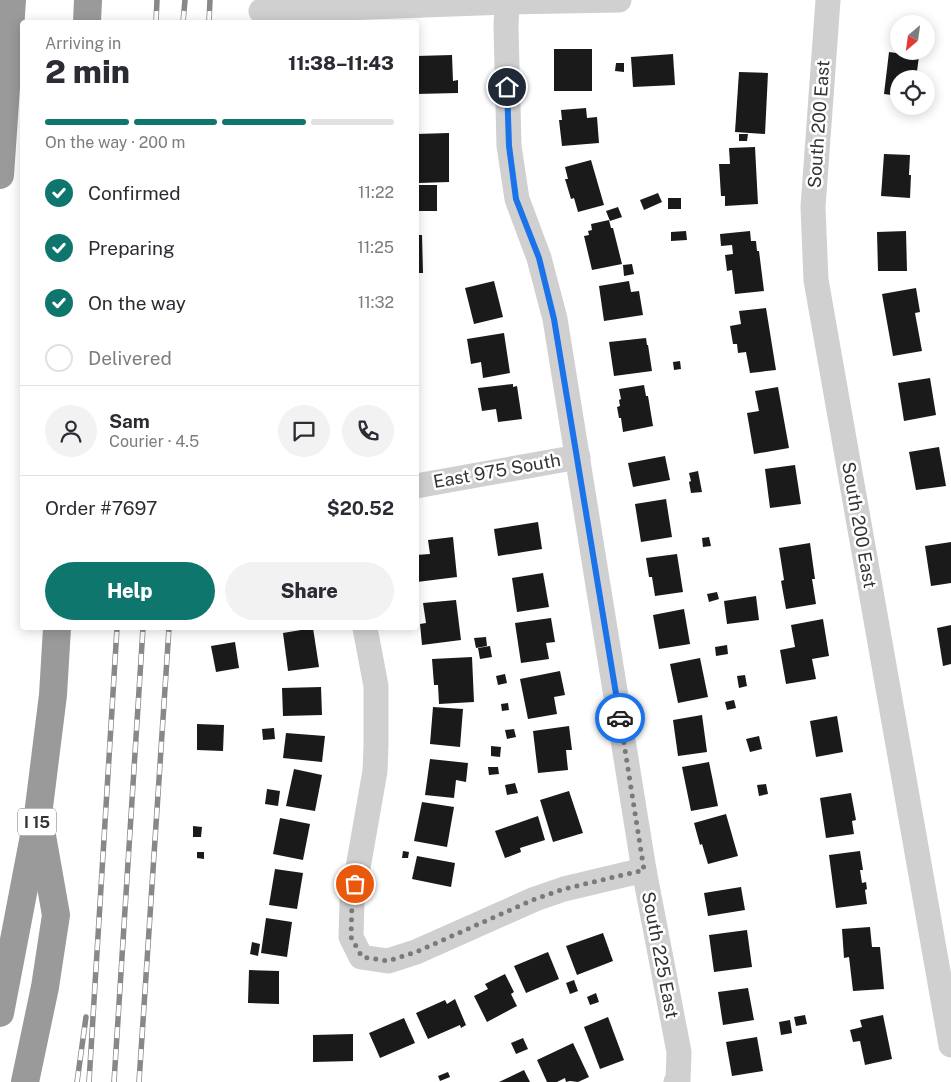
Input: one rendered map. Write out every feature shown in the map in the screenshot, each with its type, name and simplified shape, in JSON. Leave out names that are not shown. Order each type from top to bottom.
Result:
[{"type":"highway","points":[[0,175],[12,0]]},
{"type":"highway","points":[[87,20],[88,0]]},
{"type":"highway","name":"I 15","points":[[0,1013],[38,815],[53,695],[56,630]]},
{"type":"highway","points":[[25,1082],[45,986],[56,915],[38,815]]},
{"type":"street","points":[[261,10],[619,0]]},
{"type":"street","name":"South 200 East","points":[[828,0],[813,208],[816,280],[951,1046]]},
{"type":"street","name":"South 225 East","points":[[507,2],[509,146],[516,199],[539,258],[554,319],[644,870],[679,1052],[677,1081]]},
{"type":"street","name":"East 975 South","points":[[419,485],[578,457]]},
{"type":"street","points":[[365,630],[376,686],[376,746],[374,770],[352,902],[351,937],[362,957],[388,961],[416,952],[535,899],[564,889],[644,870]]},
{"type":"building","points":[[554,49],[592,49],[592,91],[554,91]]},
{"type":"building","points":[[889,52],[890,60],[918,60],[917,70],[890,70],[890,95],[884,94]]},
{"type":"building","points":[[673,54],[675,85],[633,87],[631,57]]},
{"type":"building","points":[[452,55],[453,81],[458,80],[458,93],[419,94],[419,56]]},
{"type":"building","points":[[616,63],[624,63],[624,72],[615,71]]},
{"type":"building","points":[[739,72],[768,73],[765,134],[735,132]]},
{"type":"building","points":[[586,108],[587,118],[597,117],[599,143],[562,146],[559,120],[562,120],[561,110]]},
{"type":"building","points":[[449,133],[449,182],[419,183],[419,134]]},
{"type":"building","points":[[739,134],[748,134],[747,141],[739,141]]},
{"type":"building","points":[[755,147],[758,204],[725,206],[725,196],[721,196],[719,164],[730,164],[729,148]]},
{"type":"building","points":[[884,154],[910,155],[910,198],[881,196]]},
{"type":"building","points":[[591,160],[604,205],[578,212],[574,198],[571,199],[565,179],[568,179],[565,167]]},
{"type":"building","points":[[419,185],[437,185],[437,211],[419,211]]},
{"type":"building","points":[[658,193],[662,202],[644,210],[640,200]]},
{"type":"building","points":[[668,198],[681,198],[681,209],[668,209]]},
{"type":"building","points":[[618,207],[622,217],[610,221],[606,211]]},
{"type":"building","points":[[609,220],[611,228],[613,228],[622,264],[592,270],[584,236],[589,235],[588,231],[592,230],[591,224]]},
{"type":"building","points":[[686,231],[687,240],[671,241],[671,232]]},
{"type":"building","points":[[750,231],[751,241],[756,241],[757,251],[759,251],[764,291],[735,294],[732,270],[727,271],[725,255],[733,254],[732,245],[721,246],[720,234]]},
{"type":"building","points":[[906,231],[907,271],[878,271],[877,232]]},
{"type":"building","points":[[419,235],[422,235],[423,273],[419,273]]},
{"type":"building","points":[[632,264],[634,274],[624,276],[623,265]]},
{"type":"building","points":[[494,281],[503,317],[474,324],[465,288]]},
{"type":"building","points":[[629,281],[631,292],[639,291],[643,315],[604,321],[599,286]]},
{"type":"building","points":[[916,288],[920,312],[915,313],[922,351],[893,356],[882,294]]},
{"type":"building","points":[[766,308],[776,370],[750,373],[746,352],[738,353],[737,344],[733,344],[730,326],[741,324],[739,311]]},
{"type":"building","points":[[504,333],[510,373],[483,378],[481,362],[471,364],[467,339]]},
{"type":"building","points":[[646,338],[652,371],[614,376],[609,342]]},
{"type":"building","points":[[680,361],[681,369],[674,370],[673,362]]},
{"type":"building","points":[[930,378],[936,415],[904,421],[898,383]]},
{"type":"building","points":[[513,384],[513,387],[517,386],[522,419],[498,422],[496,409],[482,411],[478,388]]},
{"type":"building","points":[[644,385],[646,396],[648,396],[653,426],[623,432],[617,407],[620,406],[619,400],[621,399],[619,389]]},
{"type":"building","points":[[778,387],[789,448],[754,454],[747,413],[759,411],[755,391]]},
{"type":"building","points":[[939,447],[946,486],[916,490],[909,452]]},
{"type":"building","points":[[665,456],[670,480],[633,487],[628,463]]},
{"type":"building","points":[[795,465],[801,504],[770,508],[765,469]]},
{"type":"building","points":[[698,471],[702,492],[691,493],[689,473]]},
{"type":"building","points":[[666,499],[672,537],[641,542],[635,504]]},
{"type":"building","points":[[538,522],[542,549],[498,556],[494,529]]},
{"type":"building","points":[[453,537],[457,577],[419,582],[419,555],[430,554],[428,540]]},
{"type":"building","points":[[709,537],[711,546],[703,547],[702,538]]},
{"type":"building","points":[[951,542],[951,583],[931,586],[925,546]]},
{"type":"building","points":[[810,543],[815,579],[812,579],[816,604],[786,609],[781,581],[784,580],[779,548]]},
{"type":"building","points":[[677,554],[683,592],[655,596],[646,558]]},
{"type":"building","points":[[543,573],[549,607],[517,612],[512,578]]},
{"type":"building","points":[[717,592],[719,599],[709,602],[707,594]]},
{"type":"building","points":[[756,596],[759,620],[727,624],[724,601]]},
{"type":"building","points":[[456,600],[461,640],[422,645],[420,624],[426,623],[423,603]]},
{"type":"building","points":[[684,609],[690,644],[659,649],[653,615]]},
{"type":"building","points":[[551,618],[555,642],[546,643],[549,659],[521,663],[515,623]]},
{"type":"building","points":[[823,619],[829,656],[812,659],[816,679],[786,684],[780,650],[795,647],[791,625]]},
{"type":"building","points":[[951,625],[951,664],[943,666],[937,628]]},
{"type":"building","points":[[313,630],[319,667],[288,671],[283,633]]},
{"type":"building","points":[[486,637],[487,646],[476,648],[474,638]]},
{"type":"building","points":[[235,642],[239,668],[216,672],[211,646]]},
{"type":"building","points":[[727,645],[728,654],[716,656],[715,647]]},
{"type":"building","points":[[490,646],[492,657],[480,659],[478,648]]},
{"type":"building","points":[[472,657],[474,702],[439,704],[438,685],[434,685],[432,659]]},
{"type":"building","points":[[700,658],[708,697],[678,703],[670,664]]},
{"type":"building","points":[[560,671],[565,695],[554,697],[557,714],[528,719],[520,679]]},
{"type":"building","points":[[505,674],[507,683],[498,685],[496,676]]},
{"type":"building","points":[[745,675],[747,686],[739,688],[737,676]]},
{"type":"building","points":[[321,687],[322,715],[283,716],[282,688]]},
{"type":"building","points":[[734,700],[736,708],[727,710],[725,702]]},
{"type":"building","points":[[508,703],[509,710],[502,711],[501,704]]},
{"type":"building","points":[[433,707],[463,709],[460,747],[430,744]]},
{"type":"building","points":[[702,715],[707,752],[678,756],[673,720]]},
{"type":"building","points":[[837,716],[843,752],[816,757],[810,721]]},
{"type":"building","points":[[197,724],[224,725],[223,751],[197,750]]},
{"type":"building","points":[[569,726],[572,750],[566,750],[568,770],[538,773],[533,731]]},
{"type":"building","points":[[274,728],[275,739],[263,740],[262,729]]},
{"type":"building","points":[[514,729],[516,737],[507,739],[505,730]]},
{"type":"building","points":[[286,733],[325,736],[322,762],[283,758]]},
{"type":"building","points":[[759,736],[762,749],[750,752],[746,739]]},
{"type":"building","points":[[491,746],[501,747],[500,757],[491,756]]},
{"type":"building","points":[[430,759],[468,763],[466,782],[456,780],[454,798],[425,795]]},
{"type":"building","points":[[709,762],[718,806],[691,811],[682,767]]},
{"type":"building","points":[[488,767],[498,767],[499,774],[489,775]]},
{"type":"building","points":[[294,769],[322,775],[315,811],[286,806]]},
{"type":"building","points":[[515,783],[518,793],[507,795],[505,785]]},
{"type":"building","points":[[766,784],[768,794],[759,796],[757,785]]},
{"type":"building","points":[[267,789],[280,791],[278,806],[265,804]]},
{"type":"building","points":[[569,791],[583,833],[553,842],[540,800]]},
{"type":"building","points":[[851,793],[856,820],[852,821],[854,834],[826,838],[820,798]]},
{"type":"building","points":[[422,802],[454,807],[447,847],[414,841]]},
{"type":"building","points":[[726,814],[738,856],[708,864],[694,823]]},
{"type":"building","points":[[538,816],[545,840],[520,848],[521,852],[505,858],[495,831]]},
{"type":"building","points":[[280,818],[310,824],[303,860],[273,854]]},
{"type":"building","points":[[193,826],[202,827],[201,837],[193,837]]},
{"type":"building","points":[[403,851],[409,852],[408,858],[402,858]]},
{"type":"building","points":[[860,851],[863,870],[860,870],[862,883],[866,882],[867,904],[836,908],[829,855]]},
{"type":"building","points":[[197,852],[204,852],[204,859],[197,858]]},
{"type":"building","points":[[417,856],[455,863],[451,887],[412,879]]},
{"type":"building","points":[[275,869],[303,873],[297,909],[269,905]]},
{"type":"building","points":[[741,887],[745,910],[708,916],[704,893]]},
{"type":"building","points":[[266,918],[292,922],[287,957],[261,953]]},
{"type":"building","points":[[870,927],[872,947],[880,947],[884,989],[853,991],[849,957],[844,958],[842,929]]},
{"type":"building","points":[[747,930],[752,967],[714,972],[709,935]]},
{"type":"building","points":[[603,933],[613,961],[577,975],[566,946]]},
{"type":"building","points":[[252,942],[260,944],[258,956],[250,954]]},
{"type":"building","points":[[548,952],[559,979],[526,993],[514,966]]},
{"type":"building","points":[[249,970],[279,971],[279,1004],[248,1003]]},
{"type":"building","points":[[505,974],[514,992],[511,994],[517,1006],[487,1022],[474,996],[488,989],[485,984]]},
{"type":"building","points":[[574,980],[578,991],[570,994],[566,983]]},
{"type":"building","points":[[748,988],[754,1020],[723,1025],[718,992]]},
{"type":"building","points":[[596,993],[599,1002],[590,1005],[587,997]]},
{"type":"building","points":[[455,999],[466,1025],[461,1028],[460,1025],[428,1039],[416,1013],[445,1000],[447,1004]]},
{"type":"building","points":[[805,1015],[807,1024],[796,1026],[794,1017]]},
{"type":"building","points":[[883,1015],[892,1059],[865,1065],[860,1041],[853,1042],[850,1030],[862,1027],[860,1020]]},
{"type":"building","points":[[608,1017],[624,1060],[600,1069],[584,1027]]},
{"type":"building","points":[[404,1018],[415,1043],[380,1058],[369,1033]]},
{"type":"building","points":[[790,1020],[792,1033],[781,1035],[779,1022]]},
{"type":"building","points":[[353,1034],[353,1061],[313,1062],[313,1035]]},
{"type":"building","points":[[757,1037],[763,1071],[732,1076],[726,1042]]},
{"type":"building","points":[[523,1038],[528,1049],[516,1054],[511,1043]]},
{"type":"building","points":[[573,1043],[589,1077],[578,1082],[566,1082],[565,1078],[557,1082],[547,1082],[537,1060]]},
{"type":"building","points":[[524,1070],[530,1082],[499,1082]]},
{"type":"building","points":[[448,1072],[450,1077],[440,1081],[438,1076]]},
{"type":"railway","points":[[156,20],[157,0]]},
{"type":"railway","points":[[183,20],[185,0]]},
{"type":"railway","points":[[209,20],[210,0]]},
{"type":"railway","points":[[89,1082],[117,630]]},
{"type":"railway","points":[[114,1082],[143,630]]},
{"type":"railway","points":[[139,1082],[169,630]]},
{"type":"railway","points":[[77,1082],[86,1017]]},
{"type":"way so far","points":[[355,884],[352,902],[351,937],[362,957],[388,961],[416,952],[535,899],[564,889],[644,870],[620,718]]},
{"type":"route","points":[[507,87],[509,146],[516,199],[539,258],[554,319],[620,718]]}]
